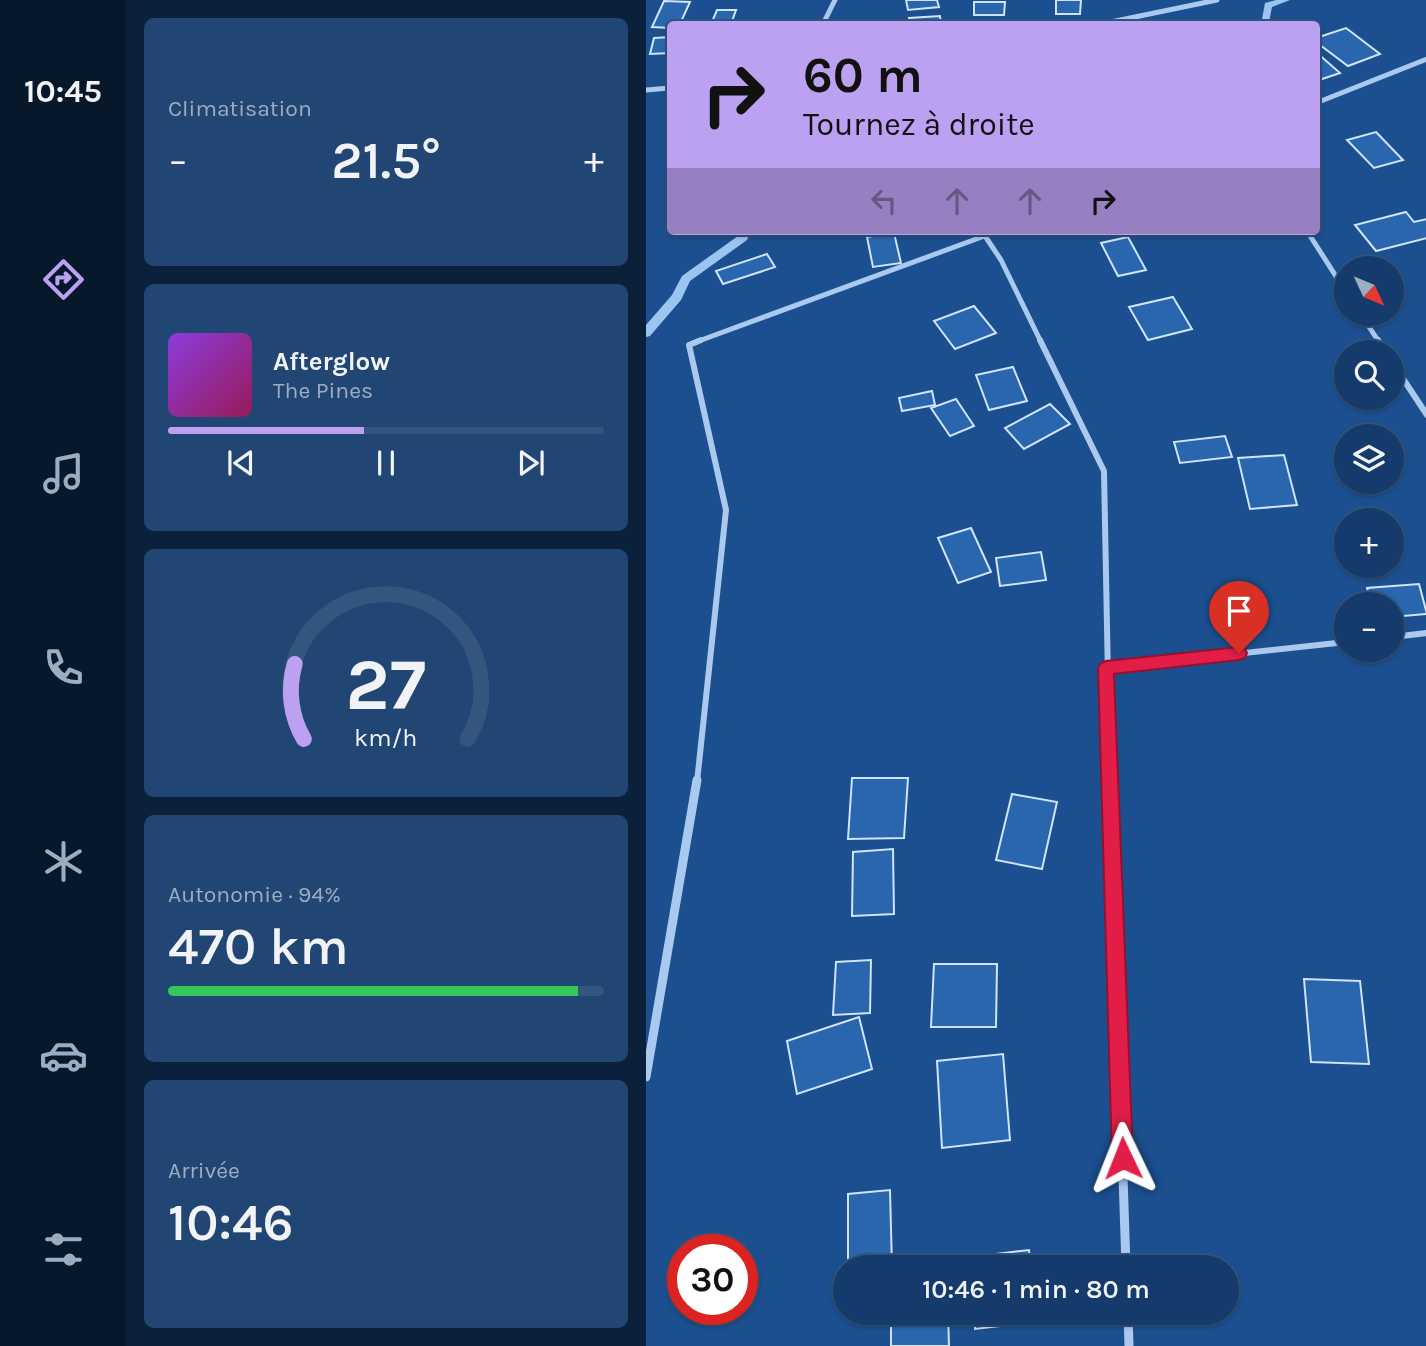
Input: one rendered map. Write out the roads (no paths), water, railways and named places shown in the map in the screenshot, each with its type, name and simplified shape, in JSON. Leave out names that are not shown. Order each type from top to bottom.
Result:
[{"type":"street","points":[[824,21],[835,0]]},
{"type":"street","points":[[1116,21],[1217,0]]},
{"type":"street","points":[[1116,21],[1139,21]]},
{"type":"street","points":[[1320,101],[1426,59]]},
{"type":"street","points":[[646,90],[667,88]]},
{"type":"street","points":[[1310,235],[1334,273]]},
{"type":"street","points":[[646,1077],[700,764],[726,510],[689,345],[985,236],[1001,260],[1104,471],[1106,668],[1126,1255]]},
{"type":"street","points":[[1404,381],[1426,415]]},
{"type":"street","points":[[1404,636],[1426,633]]},
{"type":"street","points":[[1106,668],[1334,643]]},
{"type":"street","points":[[1128,1325],[1129,1346]]},
{"type":"waterway","points":[[1264,21],[1268,5],[1286,0]]},
{"type":"waterway","points":[[646,333],[677,297],[686,279],[744,235]]}]
